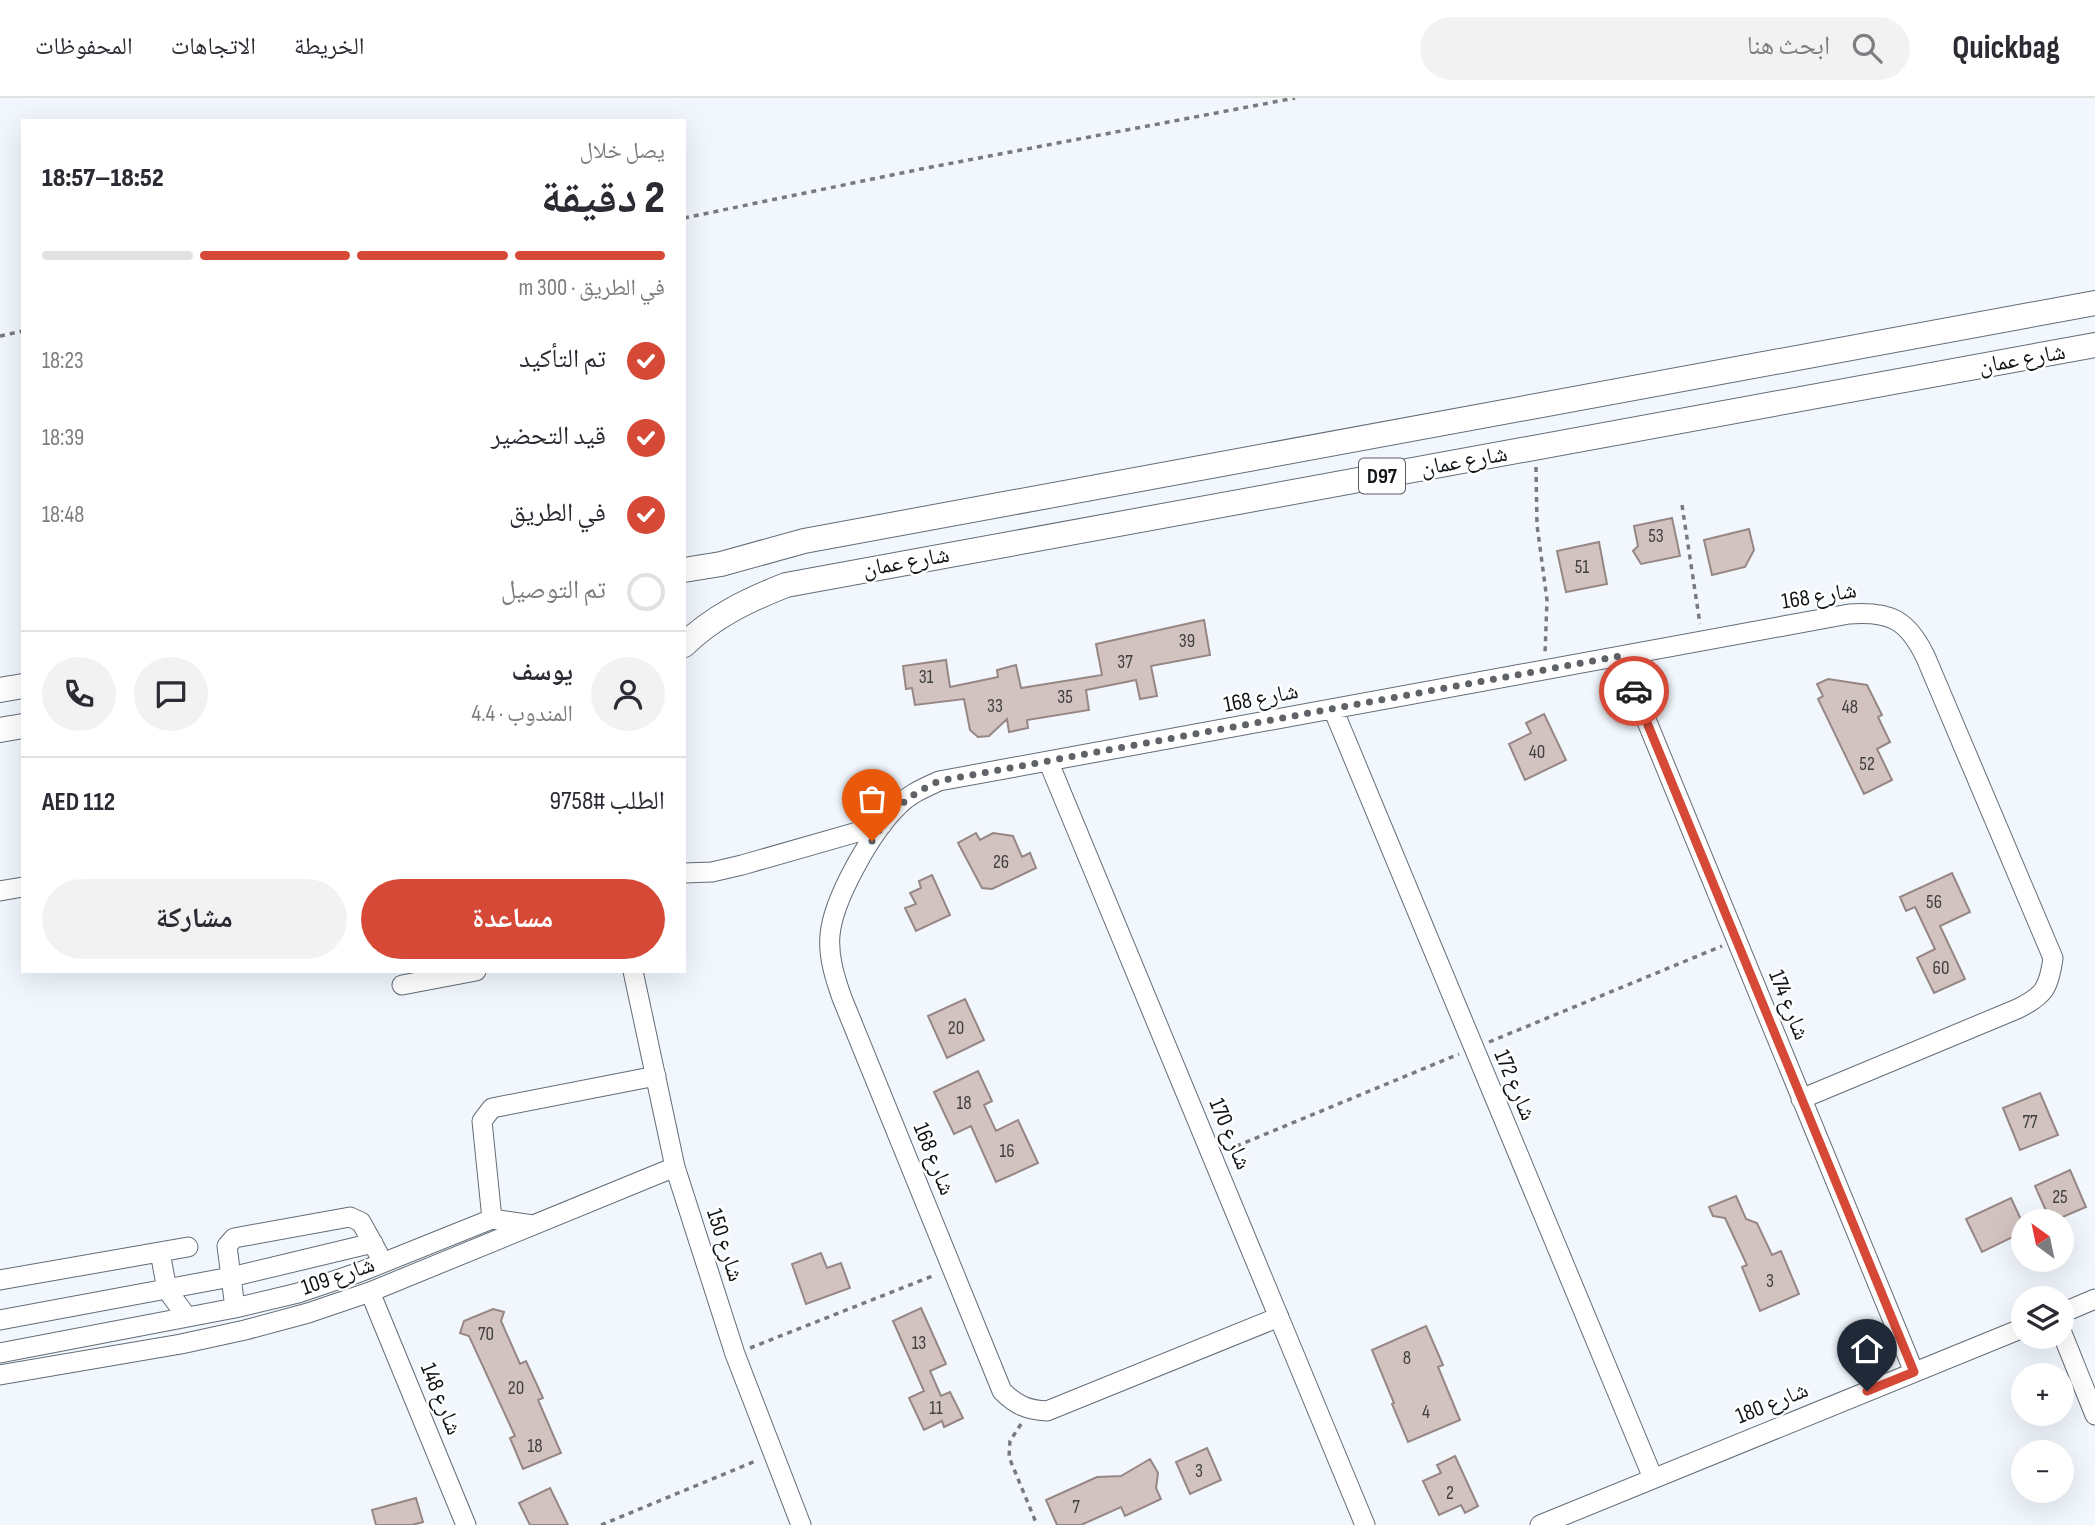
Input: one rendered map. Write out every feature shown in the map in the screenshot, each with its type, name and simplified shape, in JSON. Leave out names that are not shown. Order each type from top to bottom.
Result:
[{"type":"main road","name":"شارع عمان","points":[[686,570],[721,564],[804,541],[2095,303]]},
{"type":"main road","name":"شارع عمان","points":[[686,643],[701,629],[741,603],[786,585],[2095,345]]},
{"type":"main road","points":[[0,690],[21,686]]},
{"type":"main road","points":[[0,730],[21,726]]},
{"type":"street","name":"شارع 168","points":[[1030,1410],[1014,1403],[1002,1391],[832,968],[830,935],[836,903],[851,874],[882,825],[898,806],[917,791],[939,781],[1049,763],[1849,614],[1874,612],[1897,620],[1916,636],[2053,958],[2050,981],[2037,999],[1801,1099]]},
{"type":"street","name":"شارع 174","points":[[1620,656],[1914,1372]]},
{"type":"street","name":"شارع 172","points":[[1334,709],[1653,1478]]},
{"type":"street","name":"شارع 170","points":[[1049,763],[1366,1525]]},
{"type":"street","points":[[686,873],[712,872],[882,825]]},
{"type":"street","points":[[0,891],[21,887]]},
{"type":"street","points":[[402,985],[465,973]]},
{"type":"street","name":"شارع 150","points":[[633,973],[675,1167],[735,1354],[801,1525]]},
{"type":"street","points":[[492,1219],[482,1121],[492,1108],[656,1076]]},
{"type":"street","name":"شارع 109","points":[[0,1376],[245,1330],[370,1292],[675,1167]]},
{"type":"street","points":[[235,1308],[227,1246],[234,1238],[350,1217],[361,1222],[383,1263]]},
{"type":"street","points":[[0,1353],[235,1308],[298,1293],[383,1263],[492,1219],[534,1225]]},
{"type":"street","points":[[0,1320],[231,1277],[373,1242]]},
{"type":"street","points":[[0,1280],[188,1247]]},
{"type":"street","points":[[160,1252],[167,1290],[187,1317]]},
{"type":"street","name":"شارع 148","points":[[370,1292],[466,1525]]},
{"type":"street","points":[[2074,1307],[2095,1299]]},
{"type":"street","points":[[1030,1410],[1047,1411],[1279,1317]]},
{"type":"street","name":"شارع 180","points":[[1540,1525],[2011,1333]]},
{"type":"street","points":[[98,1334],[117,1354]]},
{"type":"street","points":[[2068,1349],[2095,1415]]},
{"type":"path","points":[[686,218],[921,169],[1295,98]]},
{"type":"path","points":[[0,336],[21,331]]},
{"type":"path","points":[[1536,447],[1536,524],[1547,600],[1544,670]]},
{"type":"path","points":[[1682,505],[1703,641]]},
{"type":"path","points":[[735,1354],[951,1268]]},
{"type":"path","points":[[1030,1410],[1010,1441],[1009,1457],[1037,1525]]},
{"type":"path","points":[[601,1525],[773,1454]]},
{"type":"building","points":[[1672,518],[1680,556],[1641,564],[1633,551],[1638,546],[1634,526]]},
{"type":"building","points":[[1749,529],[1754,550],[1745,567],[1712,575],[1704,540]]},
{"type":"building","points":[[1599,542],[1607,584],[1566,592],[1557,551]]},
{"type":"building","points":[[1204,620],[1210,655],[1151,666],[1157,696],[1140,699],[1136,680],[1086,690],[1089,710],[1027,720],[1028,728],[1009,732],[1007,719],[989,736],[978,737],[970,730],[964,699],[915,705],[912,688],[906,689],[903,666],[946,660],[950,687],[998,677],[997,670],[1016,665],[1021,688],[1102,675],[1096,644]]},
{"type":"building","points":[[1828,679],[1867,685],[1882,715],[1878,717],[1890,742],[1877,749],[1892,780],[1864,794],[1818,699],[1823,696],[1817,684]]},
{"type":"building","points":[[1544,714],[1566,760],[1525,780],[1509,744],[1531,733],[1526,723]]},
{"type":"building","points":[[976,833],[980,840],[993,833],[1013,836],[1022,857],[1030,853],[1036,868],[992,889],[982,888],[958,843]]},
{"type":"building","points":[[1952,873],[1970,912],[1940,926],[1965,979],[1934,993],[1917,958],[1935,949],[1915,907],[1906,911],[1900,897]]},
{"type":"building","points":[[932,875],[950,915],[916,931],[905,908],[916,904],[910,893],[921,888],[919,881]]},
{"type":"building","points":[[965,999],[984,1040],[947,1058],[928,1016]]},
{"type":"building","points":[[978,1071],[992,1101],[984,1105],[996,1131],[1018,1120],[1038,1163],[996,1182],[971,1126],[954,1134],[934,1092]]},
{"type":"building","points":[[2040,1093],[2058,1135],[2020,1150],[2003,1108]]},
{"type":"building","points":[[2070,1170],[2086,1207],[2074,1212],[2074,1209],[2045,1209],[2035,1186]]},
{"type":"building","points":[[1736,1196],[1746,1219],[1757,1223],[1772,1255],[1781,1251],[1799,1294],[1760,1311],[1742,1267],[1747,1265],[1725,1218],[1713,1216],[1709,1207]]},
{"type":"building","points":[[2011,1198],[2016,1209],[2011,1209],[2011,1238],[1982,1252],[1966,1219]]},
{"type":"building","points":[[821,1253],[827,1268],[841,1263],[850,1288],[806,1304],[792,1264]]},
{"type":"building","points":[[921,1308],[946,1364],[930,1371],[941,1396],[950,1392],[963,1418],[944,1427],[942,1421],[924,1430],[909,1398],[924,1391],[893,1321]]},
{"type":"building","points":[[493,1309],[504,1312],[501,1321],[520,1364],[526,1361],[543,1398],[538,1400],[561,1453],[523,1469],[510,1438],[515,1436],[469,1336],[460,1333],[464,1321]]},
{"type":"building","points":[[1426,1326],[1443,1365],[1438,1367],[1460,1420],[1408,1442],[1372,1350]]},
{"type":"building","points":[[1207,1448],[1221,1480],[1190,1494],[1176,1462]]},
{"type":"building","points":[[1455,1456],[1478,1506],[1465,1513],[1461,1505],[1439,1515],[1423,1481],[1441,1473],[1437,1465]]},
{"type":"building","points":[[1150,1459],[1158,1473],[1156,1488],[1161,1499],[1125,1516],[1121,1507],[1081,1525],[1057,1525],[1046,1500],[1097,1477],[1121,1476]]},
{"type":"building","points":[[550,1488],[568,1525],[530,1525],[519,1503]]},
{"type":"building","points":[[416,1498],[423,1522],[412,1525],[376,1525],[372,1510]]},
{"type":"way so far","points":[[872,841],[898,806],[917,791],[939,781],[1049,763],[1620,656],[1634,691]]},
{"type":"route","points":[[1634,691],[1914,1372],[1867,1391]]}]
